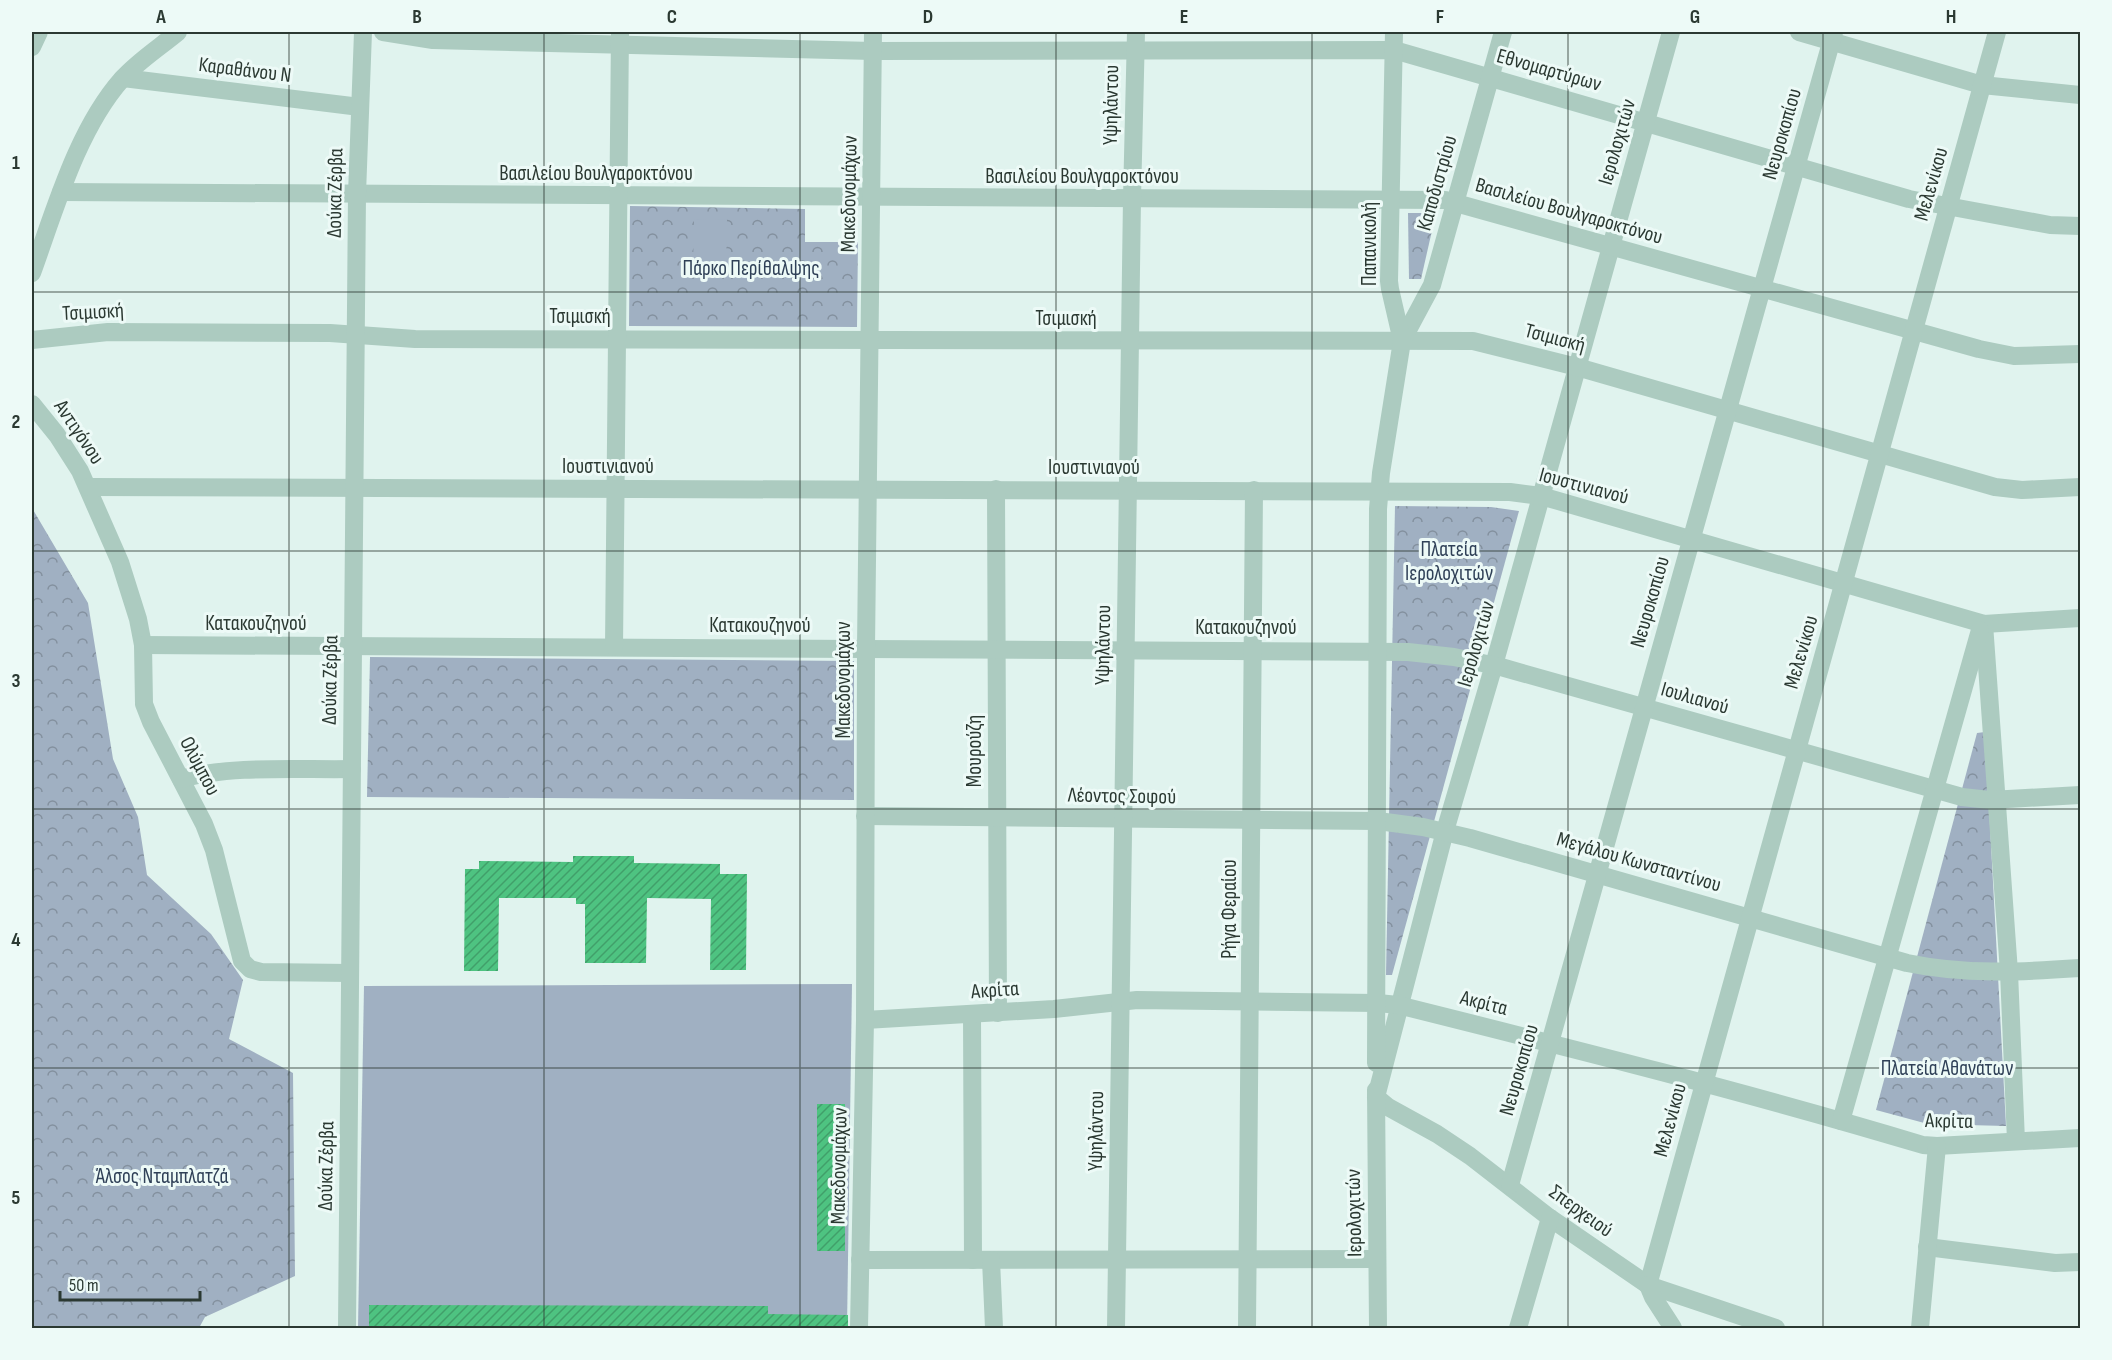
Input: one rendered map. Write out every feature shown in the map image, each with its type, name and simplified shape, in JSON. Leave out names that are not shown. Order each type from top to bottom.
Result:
[{"type":"street","points":[[32,46],[39,32]]},
{"type":"street","points":[[32,273],[61,192],[97,112],[123,78],[178,32]]},
{"type":"street","name":"Δούκα Ζέρβα","points":[[347,1329],[357,194],[363,32]]},
{"type":"street","name":"Εθνομαρτύρων","points":[[383,32],[433,40],[463,36],[620,38],[873,51],[1136,41],[1394,50],[1909,198],[2050,225],[2080,226]]},
{"type":"street","name":"Μακεδονομάχων","points":[[859,1329],[873,32]]},
{"type":"street","name":"Παπανικολή","points":[[1379,490],[1402,341],[1390,289],[1394,32]]},
{"type":"street","name":"Καποδιστρίου","points":[[1402,341],[1432,285],[1503,32]]},
{"type":"street","name":"Ιερολοχιτών","points":[[1376,1097],[1398,1005],[1445,831],[1494,665],[1671,32]]},
{"type":"street","points":[[1799,32],[1832,36],[1982,85],[2080,95]]},
{"type":"street","name":"Μελενίκου","points":[[1648,1285],[1996,32]]},
{"type":"street","name":"Νευροκοπίου","points":[[1510,1185],[1832,36]]},
{"type":"street","points":[[614,647],[620,38]]},
{"type":"street","name":"Υψηλάντου","points":[[1116,1329],[1136,41]]},
{"type":"street","name":"Καραθάνου Ν","points":[[123,78],[360,107]]},
{"type":"street","name":"Βασιλείου Βουλγαροκτόνου","points":[[61,192],[1445,200],[1979,349],[2014,356],[2080,354]]},
{"type":"street","name":"Τσιμισκή","points":[[32,340],[108,332],[356,333],[415,339],[1480,341],[2006,489],[2080,486]]},
{"type":"street","name":"Αντιγόνου","points":[[32,404],[57,435],[88,487]]},
{"type":"street","name":"Ιουστινιανού","points":[[88,487],[1491,491],[1541,496],[1984,624],[2080,618]]},
{"type":"street","name":"Ολύμπου","points":[[88,487],[120,562],[138,619],[143,645],[144,704],[204,824],[214,850],[235,941],[244,965],[261,972],[350,973]]},
{"type":"street","name":"Μουρούζη","points":[[996,489],[998,1012]]},
{"type":"street","name":"Ρήγα Φεραίου","points":[[1247,1329],[1254,490]]},
{"type":"street","name":"Ιερολοχιτών","points":[[1378,1329],[1376,1097],[1379,490]]},
{"type":"street","points":[[1841,1121],[1933,790],[1981,626],[1984,624]]},
{"type":"street","points":[[1984,624],[2009,972],[2016,1142]]},
{"type":"street","name":"Κατακουζηνού","points":[[143,645],[1378,650]]},
{"type":"street","name":"Ιουλιανού","points":[[1378,650],[1454,657],[1494,665],[1969,799],[1997,800],[2080,795]]},
{"type":"street","points":[[182,779],[196,775],[239,771],[352,769]]},
{"type":"street","name":"Λέοντος Σοφού","points":[[865,816],[1378,821]]},
{"type":"street","name":"Μεγάλου Κωνσταντίνου","points":[[1378,821],[1445,831],[1886,958],[1935,968],[1989,973],[2080,968]]},
{"type":"street","name":"Ακρίτα","points":[[864,1020],[972,1014],[1137,1000],[1378,1003],[1398,1005],[1550,1042],[1923,1145],[2080,1138]]},
{"type":"street","points":[[972,1014],[982,1260],[994,1329]]},
{"type":"street","name":"Σπερχειού","points":[[1376,1097],[1388,1107],[1437,1134],[1510,1185],[1550,1218],[1648,1285],[1776,1329]]},
{"type":"street","points":[[1920,1329],[1937,1146]]},
{"type":"street","points":[[1518,1329],[1550,1218]]},
{"type":"street","points":[[1927,1247],[2055,1263],[2080,1262]]},
{"type":"street","points":[[860,1260],[1377,1259]]},
{"type":"street","points":[[1648,1285],[1673,1329]]},
{"type":"green space","name":"Πάρκο Περίθαλψης","points":[[630,206],[805,209],[805,242],[858,242],[857,327],[629,326]]},
{"type":"green space","points":[[1408,213],[1436,213],[1421,279],[1409,279]]},
{"type":"green space","points":[[694,219],[727,220],[726,272],[693,271]]},
{"type":"green space","name":"Πλατεία Ιερολοχιτών","points":[[1395,506],[1491,507],[1519,511],[1392,975],[1386,975]]},
{"type":"green space","name":"Άλσος Νταμπλατζά","points":[[32,508],[88,603],[113,759],[138,817],[147,875],[211,934],[243,980],[229,1039],[293,1073],[295,1276],[205,1317],[199,1328],[32,1328]]},
{"type":"green space","points":[[370,657],[854,661],[854,800],[367,797]]},
{"type":"green space","name":"Πλατεία Αθανάτων","points":[[1985,732],[2006,1126],[1928,1124],[1876,1110],[1977,733]]},
{"type":"green space","points":[[852,984],[847,1328],[358,1328],[364,986]]},
{"type":"building","points":[[573,856],[634,856],[634,863],[720,864],[720,874],[747,874],[746,970],[710,970],[711,899],[647,898],[646,963],[585,963],[585,904],[576,904],[576,898],[499,898],[498,971],[464,971],[465,869],[479,869],[479,861],[573,862]]},
{"type":"building","points":[[817,1104],[845,1104],[845,1251],[817,1251]]},
{"type":"building","points":[[369,1305],[768,1306],[768,1314],[848,1315],[848,1329],[369,1329]]}]
